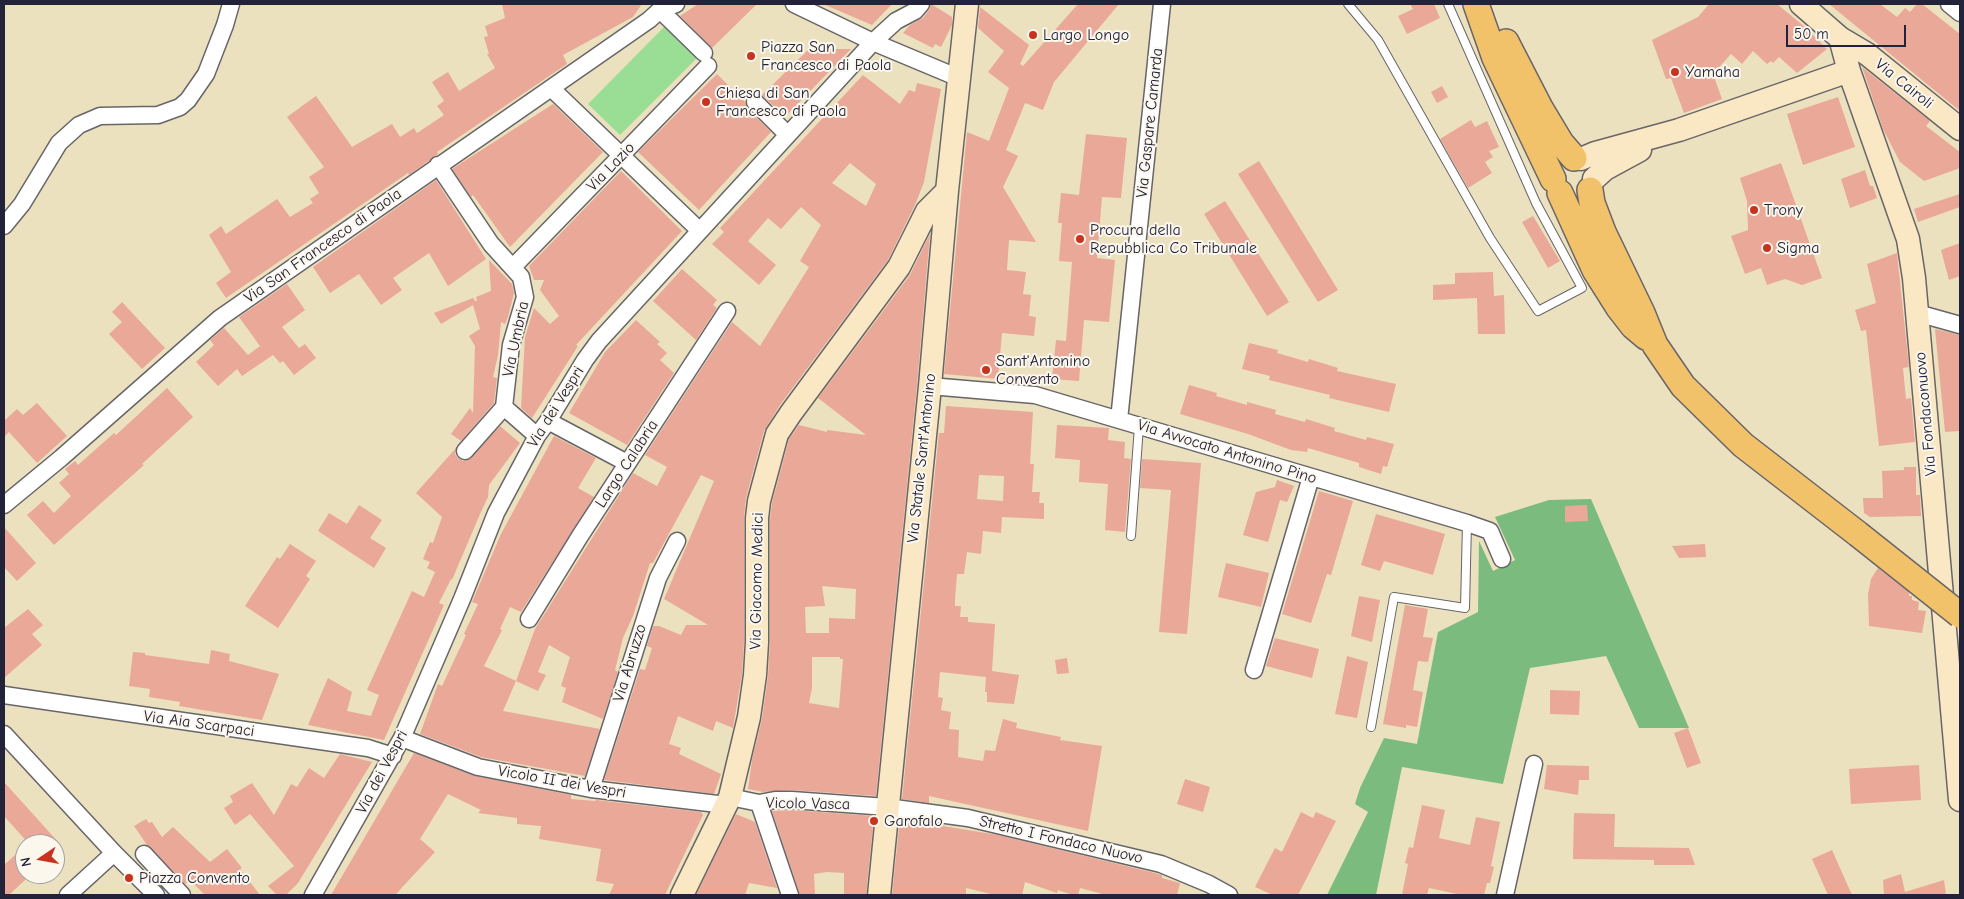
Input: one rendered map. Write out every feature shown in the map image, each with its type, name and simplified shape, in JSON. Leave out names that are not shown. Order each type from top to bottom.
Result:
[{"type":"main road","points":[[1476,4],[1495,58],[1595,270],[1633,326],[1655,345]]},
{"type":"main road","points":[[1484,4],[1501,32],[1540,108],[1562,143],[1585,172],[1592,203],[1603,232],[1642,313],[1655,345],[1683,386],[1744,445],[1960,616]]},
{"type":"main road","points":[[1562,162],[1585,172],[1585,195],[1576,198],[1567,197],[1557,186],[1555,169],[1562,162]]},
{"type":"street","points":[[4,226],[22,204],[59,143],[79,125],[100,116],[158,115],[180,107],[188,100],[206,74],[231,4]]},
{"type":"street","name":"Via San Francesco di Paola","points":[[4,505],[61,458],[220,318],[649,20],[662,7],[676,4]]},
{"type":"street","points":[[794,4],[828,22],[959,78]]},
{"type":"street","name":"Via dei Vespri","points":[[313,895],[402,738],[462,599],[496,513],[538,436],[585,360],[599,342],[873,42],[896,21],[915,12],[920,4]]},
{"type":"street","name":"Via Gaspare Camarda","points":[[1120,420],[1162,4]]},
{"type":"street","name":"Via Cairoli","points":[[1801,4],[1840,38],[1867,54],[1960,129]]},
{"type":"street","points":[[1949,4],[1960,13]]},
{"type":"street","name":"Via Lazio","points":[[513,267],[621,156],[706,60],[662,7]]},
{"type":"street","name":"Via Statale Sant'Antonino","points":[[879,895],[966,12]]},
{"type":"street","name":"Via Fondaconuovo","points":[[1840,38],[1849,71],[1908,239],[1914,278],[1960,800]]},
{"type":"street","points":[[1585,172],[1605,169],[1679,130],[1849,71]]},
{"type":"street","points":[[551,88],[700,231]]},
{"type":"street","points":[[755,102],[788,134]]},
{"type":"street","name":"Via Umbria","points":[[438,166],[491,244],[521,277],[525,297],[511,344],[504,407]]},
{"type":"street","name":"Via Giacomo Medici","points":[[682,895],[728,801],[749,717],[755,675],[757,607],[756,531],[759,501],[778,434],[790,413],[899,266],[927,211],[947,191]]},
{"type":"street","name":"Largo Calabria","points":[[528,619],[727,311]]},
{"type":"street","points":[[1917,313],[1960,325]]},
{"type":"street","name":"Via Avvocato Antonino Pino","points":[[930,386],[1035,396],[1490,530],[1502,559]]},
{"type":"street","points":[[465,452],[504,407],[538,436]]},
{"type":"street","points":[[548,421],[628,463]]},
{"type":"street","points":[[1254,670],[1311,477]]},
{"type":"street","name":"Via Abruzzo","points":[[591,789],[652,593],[678,541]]},
{"type":"street","name":"Via Aia Scarpaci","points":[[4,695],[368,748],[393,756]]},
{"type":"street","points":[[4,734],[114,853],[156,895]]},
{"type":"street","name":"Vicolo II dei Vespri","points":[[402,738],[478,768],[591,789],[728,801]]},
{"type":"street","points":[[1505,895],[1534,764]]},
{"type":"street","name":"Vicolo Vasca","points":[[728,801],[759,803],[775,800],[792,800],[887,807]]},
{"type":"street","points":[[759,803],[790,895]]},
{"type":"street","name":"Stretto I Fondaco Nuovo","points":[[887,807],[968,818],[1161,864],[1209,884],[1229,895]]},
{"type":"street","points":[[68,895],[114,853]]},
{"type":"street","points":[[144,854],[182,895]]},
{"type":"lane","points":[[1348,4],[1378,40],[1490,238],[1538,311],[1582,288],[1536,204],[1448,4]]},
{"type":"lane","points":[[1131,536],[1139,426]]},
{"type":"lane","points":[[1370,727],[1394,597],[1465,608],[1467,524]]},
{"type":"green space","points":[[665,26],[697,58],[620,135],[588,104]]},
{"type":"green space","points":[[1591,499],[1689,728],[1639,728],[1606,656],[1530,668],[1503,784],[1402,767],[1376,895],[1327,895],[1368,812],[1355,804],[1360,788],[1384,738],[1417,744],[1438,632],[1478,612],[1479,541],[1493,571],[1515,560],[1495,517],[1549,500]]},
{"type":"building","points":[[502,4],[642,4],[633,17],[563,55],[567,64],[437,152],[438,154],[409,175],[408,173],[226,298],[216,283],[231,272],[209,235],[221,226],[226,234],[277,199],[290,217],[313,203],[310,199],[319,193],[309,177],[324,167],[287,117],[316,96],[352,147],[392,124],[400,137],[414,128],[417,133],[444,115],[437,106],[444,101],[432,82],[448,72],[459,91],[495,68],[487,54],[489,54],[484,37],[488,36],[485,26],[505,18]]},
{"type":"building","points":[[698,4],[757,4],[712,48],[680,16]]},
{"type":"building","points":[[823,4],[892,4],[872,25]]},
{"type":"building","points":[[931,4],[952,17],[952,25],[941,47],[935,44],[933,48],[903,33],[910,25],[923,18]]},
{"type":"building","points":[[1078,4],[1119,4],[1054,82],[1043,110],[1025,103],[1006,150],[1018,156],[1003,187],[1036,242],[1009,240],[1007,270],[1026,272],[1023,294],[1031,295],[1029,316],[1036,317],[1034,336],[1002,333],[998,379],[944,374],[967,132],[989,141],[1009,88],[988,72],[1004,51],[978,28],[980,7],[1029,45],[1020,64],[1023,66]]},
{"type":"building","points":[[1410,4],[1434,4],[1440,18],[1407,34],[1398,16],[1413,9]]},
{"type":"building","points":[[1709,4],[1777,4],[1805,27],[1827,49],[1797,73],[1779,57],[1773,63],[1771,61],[1767,64],[1753,51],[1742,64],[1731,54],[1713,74],[1722,99],[1684,113],[1671,78],[1666,79],[1652,40],[1698,17]]},
{"type":"building","points":[[1829,4],[1880,4],[1897,17],[1905,8],[1910,12],[1917,4],[1922,4],[1960,34],[1960,111]]},
{"type":"building","points":[[809,49],[851,49],[785,117],[762,95]]},
{"type":"building","points":[[1862,67],[1930,121],[1926,126],[1960,152],[1960,168],[1924,181],[1900,162],[1883,129]]},
{"type":"building","points":[[717,74],[771,132],[699,210],[638,152]]},
{"type":"building","points":[[863,75],[900,104],[909,90],[915,92],[917,83],[941,89],[924,182],[888,260],[780,405],[764,431],[746,498],[744,517],[744,642],[742,674],[733,728],[716,721],[713,731],[678,716],[669,744],[681,748],[679,754],[721,774],[714,794],[604,780],[640,669],[645,670],[652,648],[647,646],[653,626],[659,626],[681,635],[686,625],[708,625],[664,599],[714,481],[701,475],[653,563],[650,563],[633,616],[623,638],[615,670],[618,672],[603,719],[562,702],[566,688],[561,686],[570,657],[549,645],[538,672],[546,675],[538,691],[516,681],[535,629],[633,473],[657,486],[667,467],[645,455],[732,322],[760,346],[809,267],[800,261],[821,225],[801,207],[781,229],[768,218],[748,241],[776,265],[759,285],[712,244],[724,232],[720,228]],"holes":[[[850,163],[876,184],[866,206],[832,183]]]},
{"type":"building","points":[[1442,86],[1448,97],[1437,103],[1431,92]]},
{"type":"building","points":[[1838,97],[1855,147],[1803,165],[1787,114]]},
{"type":"building","points":[[553,104],[603,152],[510,247],[452,169]]},
{"type":"building","points":[[1471,120],[1475,127],[1487,121],[1499,147],[1489,151],[1493,157],[1485,162],[1492,173],[1468,188],[1440,139]]},
{"type":"building","points":[[1086,134],[1127,138],[1121,198],[1102,197],[1097,258],[1115,260],[1109,322],[1084,320],[1079,381],[1052,379],[1056,340],[1066,341],[1072,262],[1059,261],[1062,223],[1058,223],[1061,193],[1079,195]]},
{"type":"building","points":[[1259,161],[1338,290],[1318,302],[1238,174]]},
{"type":"building","points":[[1781,163],[1822,278],[1802,285],[1785,279],[1767,285],[1761,268],[1745,274],[1731,236],[1748,230],[1747,201],[1740,178]]},
{"type":"building","points":[[1865,170],[1870,186],[1873,186],[1877,198],[1850,208],[1841,179]]},
{"type":"building","points":[[621,171],[682,231],[576,345],[578,346],[532,418],[521,408],[525,337],[534,308],[550,324],[559,316],[540,290],[544,280],[534,280],[529,266]]},
{"type":"building","points":[[436,180],[486,259],[448,286],[429,253],[393,278],[402,290],[381,305],[359,274],[330,293],[313,267]]},
{"type":"building","points":[[1960,194],[1960,207],[1918,222],[1914,209]]},
{"type":"building","points":[[1225,201],[1289,302],[1267,316],[1204,214]]},
{"type":"building","points":[[1533,216],[1560,261],[1548,268],[1522,222]]},
{"type":"building","points":[[930,234],[917,385],[876,796],[792,790],[763,792],[748,789],[752,760],[762,719],[768,676],[770,642],[770,519],[772,503],[789,439],[799,425],[827,432],[827,430],[866,435],[818,398],[910,275]],"holes":[[[822,586],[856,589],[855,619],[829,618],[829,633],[806,633],[805,607],[825,606]],[[812,657],[840,657],[840,659],[843,659],[839,708],[809,703],[812,688]]]},
{"type":"building","points":[[1960,243],[1960,276],[1949,280],[1941,250]]},
{"type":"building","points":[[1897,253],[1909,367],[1903,368],[1906,399],[1911,398],[1915,442],[1879,446],[1866,330],[1861,331],[1855,310],[1876,303],[1867,264]]},
{"type":"building","points":[[489,260],[512,284],[514,293],[505,324],[501,322],[498,355],[493,377],[497,378],[494,403],[461,441],[451,434],[470,408],[473,413],[475,346],[469,336],[480,329],[473,305],[441,324],[434,313],[473,298],[477,301],[476,297],[491,291]]},
{"type":"building","points":[[682,269],[717,300],[713,305],[717,308],[696,340],[653,301]]},
{"type":"building","points":[[1493,272],[1494,296],[1504,295],[1505,334],[1478,334],[1477,298],[1433,300],[1433,285],[1455,284],[1455,273]]},
{"type":"building","points":[[287,284],[305,310],[282,327],[299,348],[305,344],[316,358],[294,375],[283,361],[280,363],[273,355],[242,376],[237,369],[218,386],[196,362],[214,345],[210,340],[224,328],[248,355],[260,346],[239,317]]},
{"type":"building","points":[[122,302],[165,348],[142,369],[109,334],[122,322],[112,312]]},
{"type":"building","points":[[636,320],[660,342],[657,344],[667,353],[660,360],[674,373],[627,445],[569,413],[605,352]]},
{"type":"building","points":[[1935,329],[1960,335],[1960,431],[1945,432]]},
{"type":"building","points":[[1249,343],[1278,350],[1277,353],[1308,362],[1309,359],[1338,368],[1337,371],[1396,384],[1389,412],[1329,398],[1330,395],[1269,380],[1270,376],[1242,369]]},
{"type":"building","points":[[1189,385],[1217,393],[1216,396],[1247,405],[1247,402],[1276,410],[1275,414],[1305,422],[1306,419],[1335,428],[1334,431],[1366,440],[1367,437],[1394,444],[1387,467],[1383,466],[1381,474],[1359,467],[1359,463],[1308,448],[1307,452],[1291,450],[1248,434],[1180,414]]},
{"type":"building","points":[[167,388],[193,417],[142,464],[144,465],[54,545],[27,515],[43,501],[54,513],[71,496],[59,483],[69,474],[65,469],[75,461],[78,465],[114,433],[116,435]]},
{"type":"building","points":[[37,403],[67,436],[37,463],[9,432],[4,437],[4,421],[17,409],[23,415]]},
{"type":"building","points":[[946,406],[1033,412],[1030,464],[1034,464],[1032,492],[1040,492],[1039,503],[1044,503],[1044,519],[1002,517],[1001,533],[983,531],[981,554],[967,552],[964,574],[957,574],[955,606],[961,606],[960,617],[968,617],[968,622],[995,624],[992,671],[1019,675],[1014,704],[987,702],[987,692],[985,692],[986,677],[940,672],[938,697],[943,698],[941,710],[951,712],[949,729],[959,730],[958,757],[983,761],[985,750],[995,751],[1003,719],[1017,723],[1016,728],[1061,737],[1060,740],[1102,746],[1088,831],[929,796],[929,803],[902,799],[939,433],[944,433]],"holes":[[[979,475],[1004,476],[1003,501],[977,499]]]},
{"type":"building","points":[[1057,425],[1109,428],[1108,440],[1125,442],[1124,458],[1131,459],[1125,532],[1105,530],[1108,484],[1079,482],[1080,460],[1055,458]]},
{"type":"building","points":[[500,426],[520,443],[489,485],[488,497],[452,580],[439,603],[444,605],[384,740],[308,725],[328,678],[352,692],[347,711],[371,716],[379,695],[367,690],[412,591],[424,597],[435,572],[427,568],[430,562],[423,559],[430,542],[433,543],[442,517],[416,493],[456,448],[455,454],[458,458],[463,461],[469,460]]},
{"type":"building","points":[[554,436],[596,458],[578,488],[594,497],[521,612],[510,607],[500,629],[502,630],[484,666],[516,681],[503,711],[600,729],[585,776],[481,757],[420,734],[438,684],[442,686],[466,635],[464,634],[478,604],[472,602],[501,534]]},
{"type":"building","points":[[1142,459],[1201,463],[1187,634],[1159,632],[1171,490],[1140,488]]},
{"type":"building","points":[[1904,467],[1916,467],[1916,495],[1920,495],[1921,516],[1870,517],[1864,513],[1863,498],[1883,498],[1882,471],[1904,470]]},
{"type":"building","points":[[1277,480],[1294,486],[1287,502],[1280,500],[1268,542],[1243,535],[1256,492],[1275,487]]},
{"type":"building","points":[[1319,491],[1353,501],[1331,575],[1327,574],[1311,623],[1282,614]]},
{"type":"building","points":[[359,505],[382,520],[370,538],[386,548],[374,568],[318,531],[329,513],[347,524]]},
{"type":"building","points":[[1587,505],[1588,521],[1565,522],[1565,506]]},
{"type":"building","points":[[1376,514],[1445,534],[1433,575],[1384,561],[1380,571],[1361,565]]},
{"type":"building","points":[[4,527],[36,563],[17,581],[4,567]]},
{"type":"building","points":[[290,544],[316,561],[306,576],[310,579],[278,628],[245,606],[277,557],[280,559]]},
{"type":"building","points":[[1705,544],[1706,557],[1679,558],[1672,546]]},
{"type":"building","points":[[1226,563],[1269,573],[1261,607],[1218,597]]},
{"type":"building","points":[[1878,568],[1909,592],[1912,600],[1919,602],[1918,610],[1926,611],[1922,633],[1869,626],[1868,594],[1871,579]]},
{"type":"building","points":[[1359,596],[1380,600],[1372,642],[1351,636]]},
{"type":"building","points":[[1405,605],[1428,609],[1423,637],[1433,638],[1428,662],[1418,661],[1413,690],[1423,692],[1417,727],[1406,725],[1406,728],[1383,724]]},
{"type":"building","points":[[28,609],[43,625],[32,634],[42,645],[4,678],[4,628]]},
{"type":"building","points":[[1275,638],[1319,649],[1312,678],[1266,666]]},
{"type":"building","points":[[211,650],[230,654],[229,661],[279,674],[262,720],[179,706],[180,702],[149,697],[150,689],[129,686],[133,652],[209,664]]},
{"type":"building","points":[[1347,656],[1368,662],[1357,718],[1335,714]]},
{"type":"building","points":[[1067,658],[1069,673],[1057,674],[1055,660]]},
{"type":"building","points":[[1550,690],[1580,691],[1579,715],[1550,714]]},
{"type":"building","points":[[1688,728],[1701,763],[1687,768],[1674,733]]},
{"type":"building","points":[[414,753],[475,776],[571,795],[571,799],[701,812],[703,815],[665,895],[609,895],[614,884],[596,881],[601,849],[539,839],[541,826],[517,824],[517,818],[478,813],[481,810],[448,794],[420,839],[435,852],[395,895],[331,895]]},
{"type":"building","points":[[340,754],[372,762],[298,883],[286,895],[277,895],[268,886],[294,866],[250,814],[235,825],[224,808],[233,802],[230,796],[252,783],[274,815],[291,784],[297,787],[309,768],[324,778]]},
{"type":"building","points":[[1547,765],[1589,766],[1589,780],[1579,780],[1578,795],[1544,789]]},
{"type":"building","points":[[1919,765],[1921,800],[1851,804],[1849,769]]},
{"type":"building","points":[[1185,779],[1210,787],[1203,812],[1177,804]]},
{"type":"building","points":[[4,782],[51,834],[20,834],[4,816]]},
{"type":"building","points":[[1422,805],[1445,810],[1439,838],[1470,845],[1476,817],[1500,822],[1491,866],[1494,867],[1490,883],[1487,883],[1484,895],[1462,895],[1429,888],[1427,895],[1402,895],[1408,864],[1405,863],[1409,847],[1413,848]]},
{"type":"building","points":[[792,810],[874,816],[866,895],[844,895],[844,873],[827,872],[814,874],[815,895],[800,895],[772,811]]},
{"type":"building","points":[[1301,812],[1313,818],[1316,812],[1336,821],[1298,895],[1273,895],[1255,887],[1275,848],[1282,852]]},
{"type":"building","points":[[1574,813],[1615,814],[1614,847],[1689,848],[1695,865],[1654,865],[1654,860],[1573,859]]},
{"type":"building","points":[[736,814],[755,822],[777,888],[749,883],[745,895],[696,895]]},
{"type":"building","points":[[146,819],[149,823],[152,822],[162,837],[173,827],[210,862],[227,849],[260,895],[205,895],[190,880],[185,884],[147,845],[134,826]]},
{"type":"building","points":[[900,819],[998,835],[1162,875],[1162,878],[1180,883],[1177,895],[1106,895],[1080,888],[1078,895],[1073,895],[1058,890],[1057,893],[1025,882],[1022,895],[995,895],[966,888],[966,895],[892,895]]},
{"type":"building","points":[[1832,850],[1852,895],[1828,895],[1812,859]]},
{"type":"building","points":[[15,855],[15,884],[21,884],[9,895],[4,895],[4,865]]},
{"type":"building","points":[[1901,874],[1905,892],[1944,880],[1946,895],[1884,895],[1883,880]]},
{"type":"place","name":"Largo Longo","points":[[1033,35]]},
{"type":"place","name":"Piazza San Francesco di Paola","points":[[751,56]]},
{"type":"place","name":"Yamaha","points":[[1675,72]]},
{"type":"place","name":"Chiesa di San Francesco di Paola","points":[[706,102]]},
{"type":"place","name":"Trony","points":[[1754,210]]},
{"type":"place","name":"Procura della Repubblica Co Tribunale","points":[[1080,239]]},
{"type":"place","name":"Sigma","points":[[1767,248]]},
{"type":"place","name":"Sant'Antonino Convento","points":[[986,370]]},
{"type":"place","name":"Garofalo","points":[[874,821]]},
{"type":"place","name":"Piazza Convento","points":[[129,878]]}]
